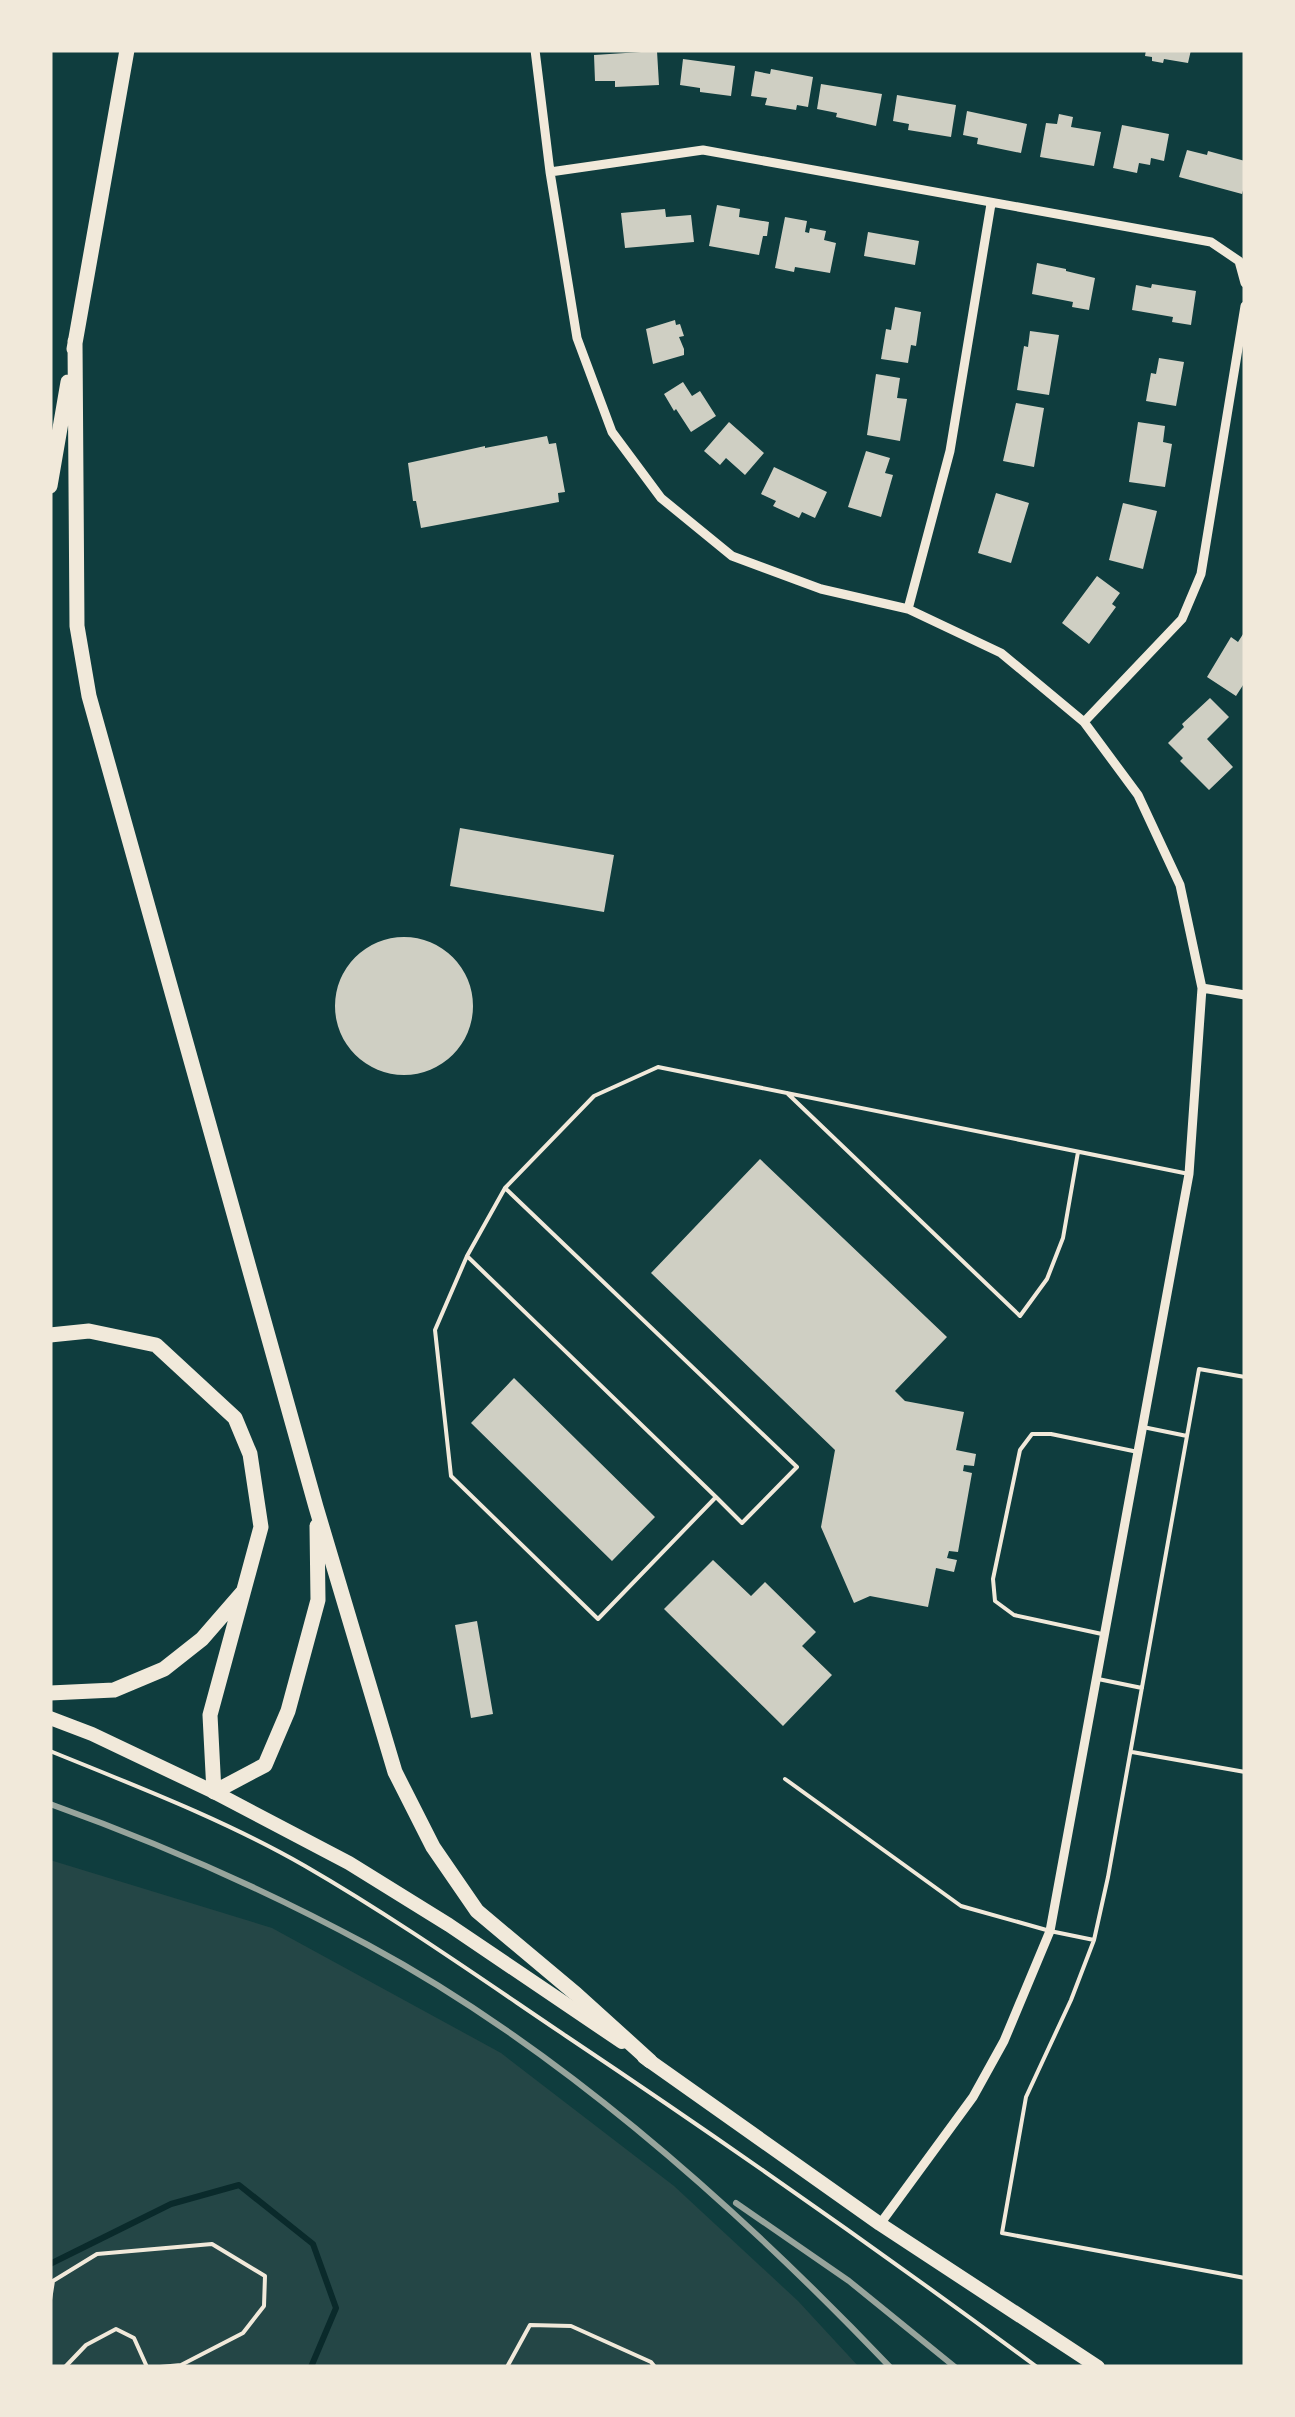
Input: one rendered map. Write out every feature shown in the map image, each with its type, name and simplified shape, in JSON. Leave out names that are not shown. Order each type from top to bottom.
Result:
[{"type":"highway","points":[[50,486],[127,50]]},
{"type":"highway","points":[[75,341],[76,626],[89,696],[316,1508],[395,1772],[433,1848],[477,1911],[650,2062]]},
{"type":"highway","points":[[50,1335],[89,1330],[156,1346],[235,1418],[250,1454],[261,1527],[210,1715],[214,1792],[265,1765],[288,1710],[318,1600],[316,1508]]},
{"type":"highway","points":[[50,1693],[114,1690],[164,1668],[202,1639],[244,1590]]},
{"type":"main road","points":[[50,1718],[214,1792],[350,1862],[450,1925],[880,2224],[1098,2367]]},
{"type":"street","points":[[535,50],[577,338],[612,432],[661,498],[732,556],[821,589],[908,609],[1001,653],[1084,722],[1138,794],[1180,885],[1202,988],[1188,1174],[1050,1931],[1004,2041],[974,2097],[880,2224]]},
{"type":"street","points":[[550,172],[703,150],[1211,242],[1238,261],[1245,282]]},
{"type":"street","points":[[908,609],[950,451],[991,204]]},
{"type":"street","points":[[1084,722],[1182,619],[1201,574],[1245,306]]},
{"type":"street","points":[[1202,988],[1245,995]]},
{"type":"lane","points":[[716,1497],[598,1620],[451,1476],[436,1330],[467,1256],[505,1188],[594,1096],[658,1066],[1188,1174]]},
{"type":"lane","points":[[786,1092],[1020,1316],[1048,1279],[1062,1238],[1078,1152]]},
{"type":"lane","points":[[467,1256],[742,1524],[797,1467],[505,1188]]},
{"type":"lane","points":[[1245,1378],[1199,1369],[1094,1940],[1026,2097],[1002,2233],[1245,2278]]},
{"type":"lane","points":[[1142,1427],[1187,1436]]},
{"type":"lane","points":[[1104,1634],[1014,1615],[996,1601],[993,1579],[1020,1450],[1032,1434],[1051,1434],[1138,1452]]},
{"type":"lane","points":[[1096,1679],[1142,1688]]},
{"type":"lane","points":[[1131,1752],[1245,1772]]},
{"type":"lane","points":[[785,1780],[961,1906],[1094,1940]]},
{"type":"path","points":[[50,1751],[223,1824],[304,1866],[443,1953],[715,2136],[1037,2367]]},
{"type":"path","points":[[50,2300],[53,2281],[97,2254],[212,2244],[265,2276],[264,2306],[243,2333],[182,2364],[160,2367]]},
{"type":"path","points":[[507,2367],[530,2325],[571,2326],[652,2362],[654,2367]]},
{"type":"path","points":[[65,2367],[86,2345],[116,2330],[134,2338],[147,2367]]},
{"type":"shaded area","points":[[50,1860],[272,1928],[501,2053],[674,2186],[798,2301],[859,2367],[50,2367]]},
{"type":"building","points":[[1146,50],[1191,50],[1188,63],[1164,59],[1163,63],[1145,56]]},
{"type":"building","points":[[657,51],[659,85],[615,87],[615,81],[595,81],[594,55]]},
{"type":"building","points":[[683,59],[735,66],[731,96],[680,85]]},
{"type":"building","points":[[771,69],[813,77],[808,107],[797,105],[796,110],[765,105],[767,98],[751,96],[755,71],[770,74]]},
{"type":"building","points":[[821,84],[882,94],[876,126],[817,109]]},
{"type":"building","points":[[897,95],[956,105],[951,137],[908,130],[909,124],[893,121]]},
{"type":"building","points":[[967,111],[1027,124],[1021,153],[977,144],[978,138],[963,135]]},
{"type":"building","points":[[1059,114],[1073,117],[1071,127],[1101,132],[1094,166],[1040,157],[1046,123],[1057,124]]},
{"type":"building","points":[[1122,125],[1169,134],[1164,161],[1151,158],[1150,165],[1139,163],[1137,173],[1113,168]]},
{"type":"building","points":[[1187,150],[1245,161],[1242,194],[1179,177]]},
{"type":"building","points":[[717,205],[740,209],[739,217],[769,222],[759,255],[709,246]]},
{"type":"building","points":[[665,209],[666,217],[691,215],[694,242],[625,248],[621,213]]},
{"type":"building","points":[[785,217],[807,221],[805,232],[809,233],[810,228],[826,231],[824,240],[836,243],[830,273],[775,268]]},
{"type":"building","points":[[868,232],[919,241],[915,265],[864,256]]},
{"type":"building","points":[[1037,263],[1095,278],[1089,310],[1072,307],[1073,302],[1032,294]]},
{"type":"building","points":[[1152,284],[1196,291],[1191,325],[1172,322],[1173,317],[1132,310],[1136,285],[1151,288]]},
{"type":"building","points":[[895,307],[921,312],[916,346],[911,345],[908,363],[881,359]]},
{"type":"building","points":[[675,320],[684,336],[679,337],[684,355],[653,364],[646,329]]},
{"type":"building","points":[[1030,331],[1059,335],[1049,395],[1017,390]]},
{"type":"building","points":[[1159,358],[1184,362],[1176,406],[1146,401],[1151,373],[1156,374]]},
{"type":"building","points":[[876,374],[900,378],[897,398],[907,399],[900,441],[867,435]]},
{"type":"building","points":[[683,382],[692,396],[700,391],[716,416],[691,432],[664,394]]},
{"type":"building","points":[[1016,403],[1044,408],[1034,467],[1003,461]]},
{"type":"building","points":[[729,422],[764,453],[745,475],[726,458],[720,465],[704,451]]},
{"type":"building","points":[[1138,422],[1165,426],[1163,442],[1172,444],[1165,487],[1129,482]]},
{"type":"building","points":[[547,436],[549,444],[556,443],[565,492],[558,493],[559,502],[421,528],[408,463]]},
{"type":"building","points":[[866,451],[890,458],[885,473],[893,475],[881,517],[848,507]]},
{"type":"building","points":[[774,467],[827,492],[815,518],[802,512],[799,518],[773,506],[776,501],[761,494]]},
{"type":"building","points":[[996,493],[1029,503],[1011,563],[978,553]]},
{"type":"building","points":[[1123,503],[1157,511],[1143,569],[1109,560]]},
{"type":"building","points":[[1097,576],[1120,593],[1112,604],[1116,607],[1089,644],[1062,623]]},
{"type":"building","points":[[1245,631],[1245,682],[1236,696],[1207,677],[1231,637],[1238,642]]},
{"type":"building","points":[[1210,698],[1229,717],[1207,739],[1233,767],[1209,790],[1168,743]]},
{"type":"building","points":[[460,828],[614,855],[604,912],[450,886]]},
{"type":"building","points":[[404,937],[430,942],[453,957],[468,980],[473,1006],[468,1032],[453,1055],[430,1070],[404,1075],[378,1070],[355,1055],[340,1032],[335,1006],[340,980],[355,957],[378,942]]},
{"type":"building","points":[[760,1159],[947,1337],[895,1391],[905,1401],[964,1412],[956,1450],[976,1454],[974,1466],[964,1465],[963,1471],[972,1473],[958,1552],[949,1551],[947,1558],[957,1560],[954,1572],[936,1568],[928,1607],[870,1596],[854,1603],[821,1527],[835,1450],[651,1273]]},
{"type":"building","points":[[514,1378],[655,1517],[612,1561],[471,1423]]},
{"type":"building","points":[[713,1560],[751,1596],[765,1582],[816,1632],[802,1646],[832,1675],[783,1726],[664,1609]]},
{"type":"building","points":[[477,1621],[493,1714],[471,1718],[455,1625]]},
{"type":"waterway","points":[[50,2264],[171,2204],[239,2185],[313,2244],[336,2308],[311,2367]]},
{"type":"railway","points":[[50,1804],[172,1851],[291,1905],[439,1986],[509,2032],[578,2082],[709,2192],[890,2367]]},
{"type":"railway","points":[[736,2203],[849,2281],[955,2367]]}]
